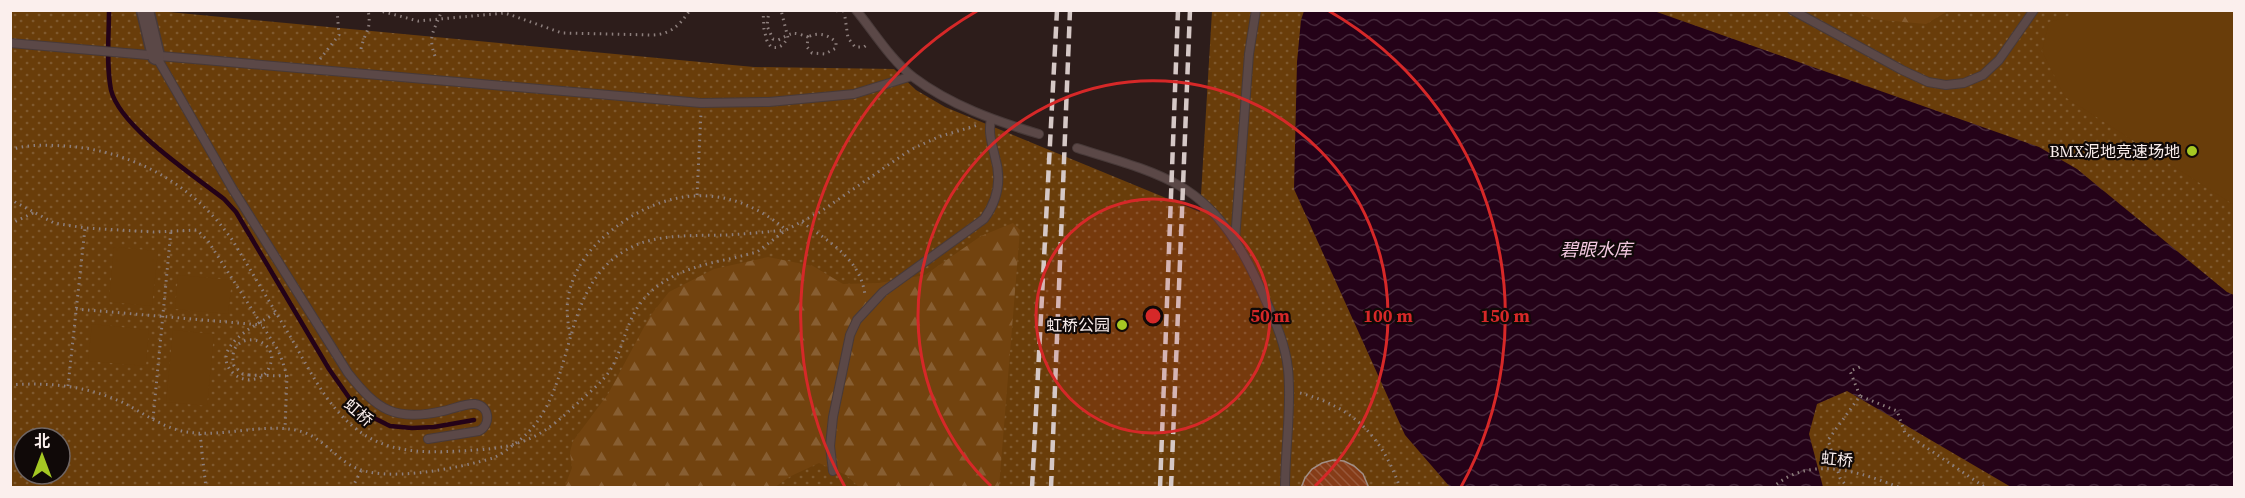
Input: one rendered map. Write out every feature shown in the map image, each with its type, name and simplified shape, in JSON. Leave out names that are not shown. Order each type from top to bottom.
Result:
[{"type":"street","points":[[145,10],[156,56]]},
{"type":"lane","points":[[856,10],[912,76],[932,89],[991,119],[1038,134]]},
{"type":"lane","points":[[1235,240],[1249,54],[1256,10]]},
{"type":"lane","points":[[1791,10],[1902,70],[1928,82],[1946,85],[1965,83],[1983,75],[1999,60],[2034,10]]},
{"type":"lane","points":[[10,43],[701,103],[769,102],[854,94],[912,76]]},
{"type":"lane","points":[[156,56],[238,197],[348,373],[370,400],[390,411],[409,415],[430,414],[474,404],[482,406],[486,412],[487,423],[485,428],[479,431],[428,439]]},
{"type":"lane","points":[[833,471],[830,446],[833,417],[850,335],[866,308],[883,292],[984,219],[993,207],[998,192],[999,176],[989,134],[991,119]]},
{"type":"lane","points":[[1077,148],[1160,176],[1179,185],[1211,210],[1235,240],[1250,266],[1280,332],[1285,349],[1289,390],[1285,488]]},
{"type":"path","points":[[319,70],[320,57],[339,35],[337,10]]},
{"type":"path","points":[[361,49],[363,39],[370,28],[368,10]]},
{"type":"path","points":[[377,10],[418,21],[505,14],[562,33],[661,34],[680,25],[690,10]]},
{"type":"path","points":[[435,56],[430,39],[442,10]]},
{"type":"path","points":[[763,10],[765,36],[771,47],[776,48],[782,46],[788,38],[781,10]]},
{"type":"path","points":[[769,10],[767,26],[773,39],[778,40],[788,33],[795,32],[808,37],[818,33],[836,42],[836,48],[825,54],[812,53],[807,47],[808,37]]},
{"type":"path","points":[[818,10],[846,11],[848,38],[855,47],[864,47],[877,36]]},
{"type":"path","points":[[697,195],[701,103]]},
{"type":"path","points":[[10,386],[40,383],[83,388],[122,402],[183,432],[200,434],[285,429],[302,432],[318,439],[349,465],[361,471],[403,474],[466,466],[497,457],[535,426],[558,384],[576,315],[585,294],[611,261],[627,250],[667,238],[786,230],[820,213],[910,150],[938,137],[970,129],[991,119]]},
{"type":"path","name":"虹桥","points":[[10,150],[33,146],[75,147],[139,163],[172,181],[203,205],[220,223],[328,398],[347,421],[360,433],[394,448],[415,451],[494,449],[516,445],[547,430],[599,384],[609,372],[637,307],[656,286],[692,267],[757,252],[786,230]]},
{"type":"path","points":[[570,340],[568,296],[579,265],[594,245],[622,221],[647,207],[676,198],[697,195],[725,198],[767,214],[786,230]]},
{"type":"path","points":[[10,198],[54,223],[85,228],[154,232],[197,230],[208,241],[278,350],[287,376],[285,429]]},
{"type":"path","points":[[10,224],[33,212]]},
{"type":"path","points":[[802,222],[855,265],[864,285],[866,308]]},
{"type":"path","points":[[68,386],[85,228]]},
{"type":"path","points":[[153,418],[171,230]]},
{"type":"path","points":[[76,309],[262,325]]},
{"type":"path","points":[[276,313],[236,338],[228,350],[228,364],[231,370],[242,379],[256,379],[268,370],[270,363],[270,351],[261,341],[243,340],[232,354],[234,366],[243,374],[249,375],[287,376]]},
{"type":"path","points":[[1860,367],[1850,371],[1860,396],[1897,411],[1905,433],[1986,488]]},
{"type":"path","points":[[1289,390],[1316,397],[1341,409],[1360,422],[1374,436],[1383,450],[1394,469],[1400,488]]},
{"type":"path","points":[[1848,488],[1840,478],[1828,440],[1860,396]]},
{"type":"path","points":[[200,434],[206,488]]},
{"type":"path","name":"虹桥","points":[[1772,488],[1792,474],[1810,469],[1830,468],[1853,472],[1901,488]]},
{"type":"path","points":[[352,488],[361,471]]},
{"type":"shaded area","name":"虹桥公园","points":[[10,11],[158,11],[754,67],[894,69],[916,90],[945,107],[1200,212],[1212,11],[2234,11],[2234,487],[11,487]]},
{"type":"shaded area","name":"BMX泥地竞速场地","points":[[2076,11],[2234,11],[2234,205],[2065,97],[2042,51],[2049,22],[2065,18]]},
{"type":"shaded area","points":[[114,247],[158,251],[152,306],[109,302]]},
{"type":"shaded area","points":[[178,275],[232,280],[228,314],[175,309]]},
{"type":"shaded area","points":[[92,324],[149,330],[146,366],[88,361]]},
{"type":"shaded area","points":[[173,330],[214,334],[207,406],[166,402]]},
{"type":"green space","points":[[1855,11],[1948,11],[1926,24],[1872,19]]},
{"type":"green space","points":[[1013,223],[1020,230],[999,487],[859,487],[846,475],[819,463],[791,476],[775,487],[564,488],[572,468],[570,452],[573,441],[608,394],[650,316],[669,292],[714,269],[768,257],[813,266],[843,284],[879,283],[925,275],[981,236]]},
{"type":"water","name":"碧眼水库","points":[[1304,11],[1654,11],[2039,147],[2077,169],[2227,292],[2234,295],[2234,487],[2011,487],[1847,391],[1817,404],[1809,434],[1823,487],[1450,487],[1405,435],[1294,189],[1297,62]]},
{"type":"building","points":[[1333,460],[1344,461],[1354,466],[1363,474],[1369,488],[1301,488],[1312,469]]},
{"type":"waterway","points":[[109,10],[109,71],[111,90],[117,104],[128,119],[159,149],[224,199],[236,212],[329,369],[350,399],[366,414],[390,426],[434,427],[474,420]]},
{"type":"railway","points":[[1032,488],[1057,10]]},
{"type":"railway","points":[[1051,488],[1070,10]]},
{"type":"railway","points":[[1160,488],[1178,10]]},
{"type":"railway","points":[[1171,488],[1190,10]]},
{"type":"place","name":"BMX泥地竞速场地","points":[[2192,151]]},
{"type":"place","name":"虹桥公园","points":[[1122,325]]}]
